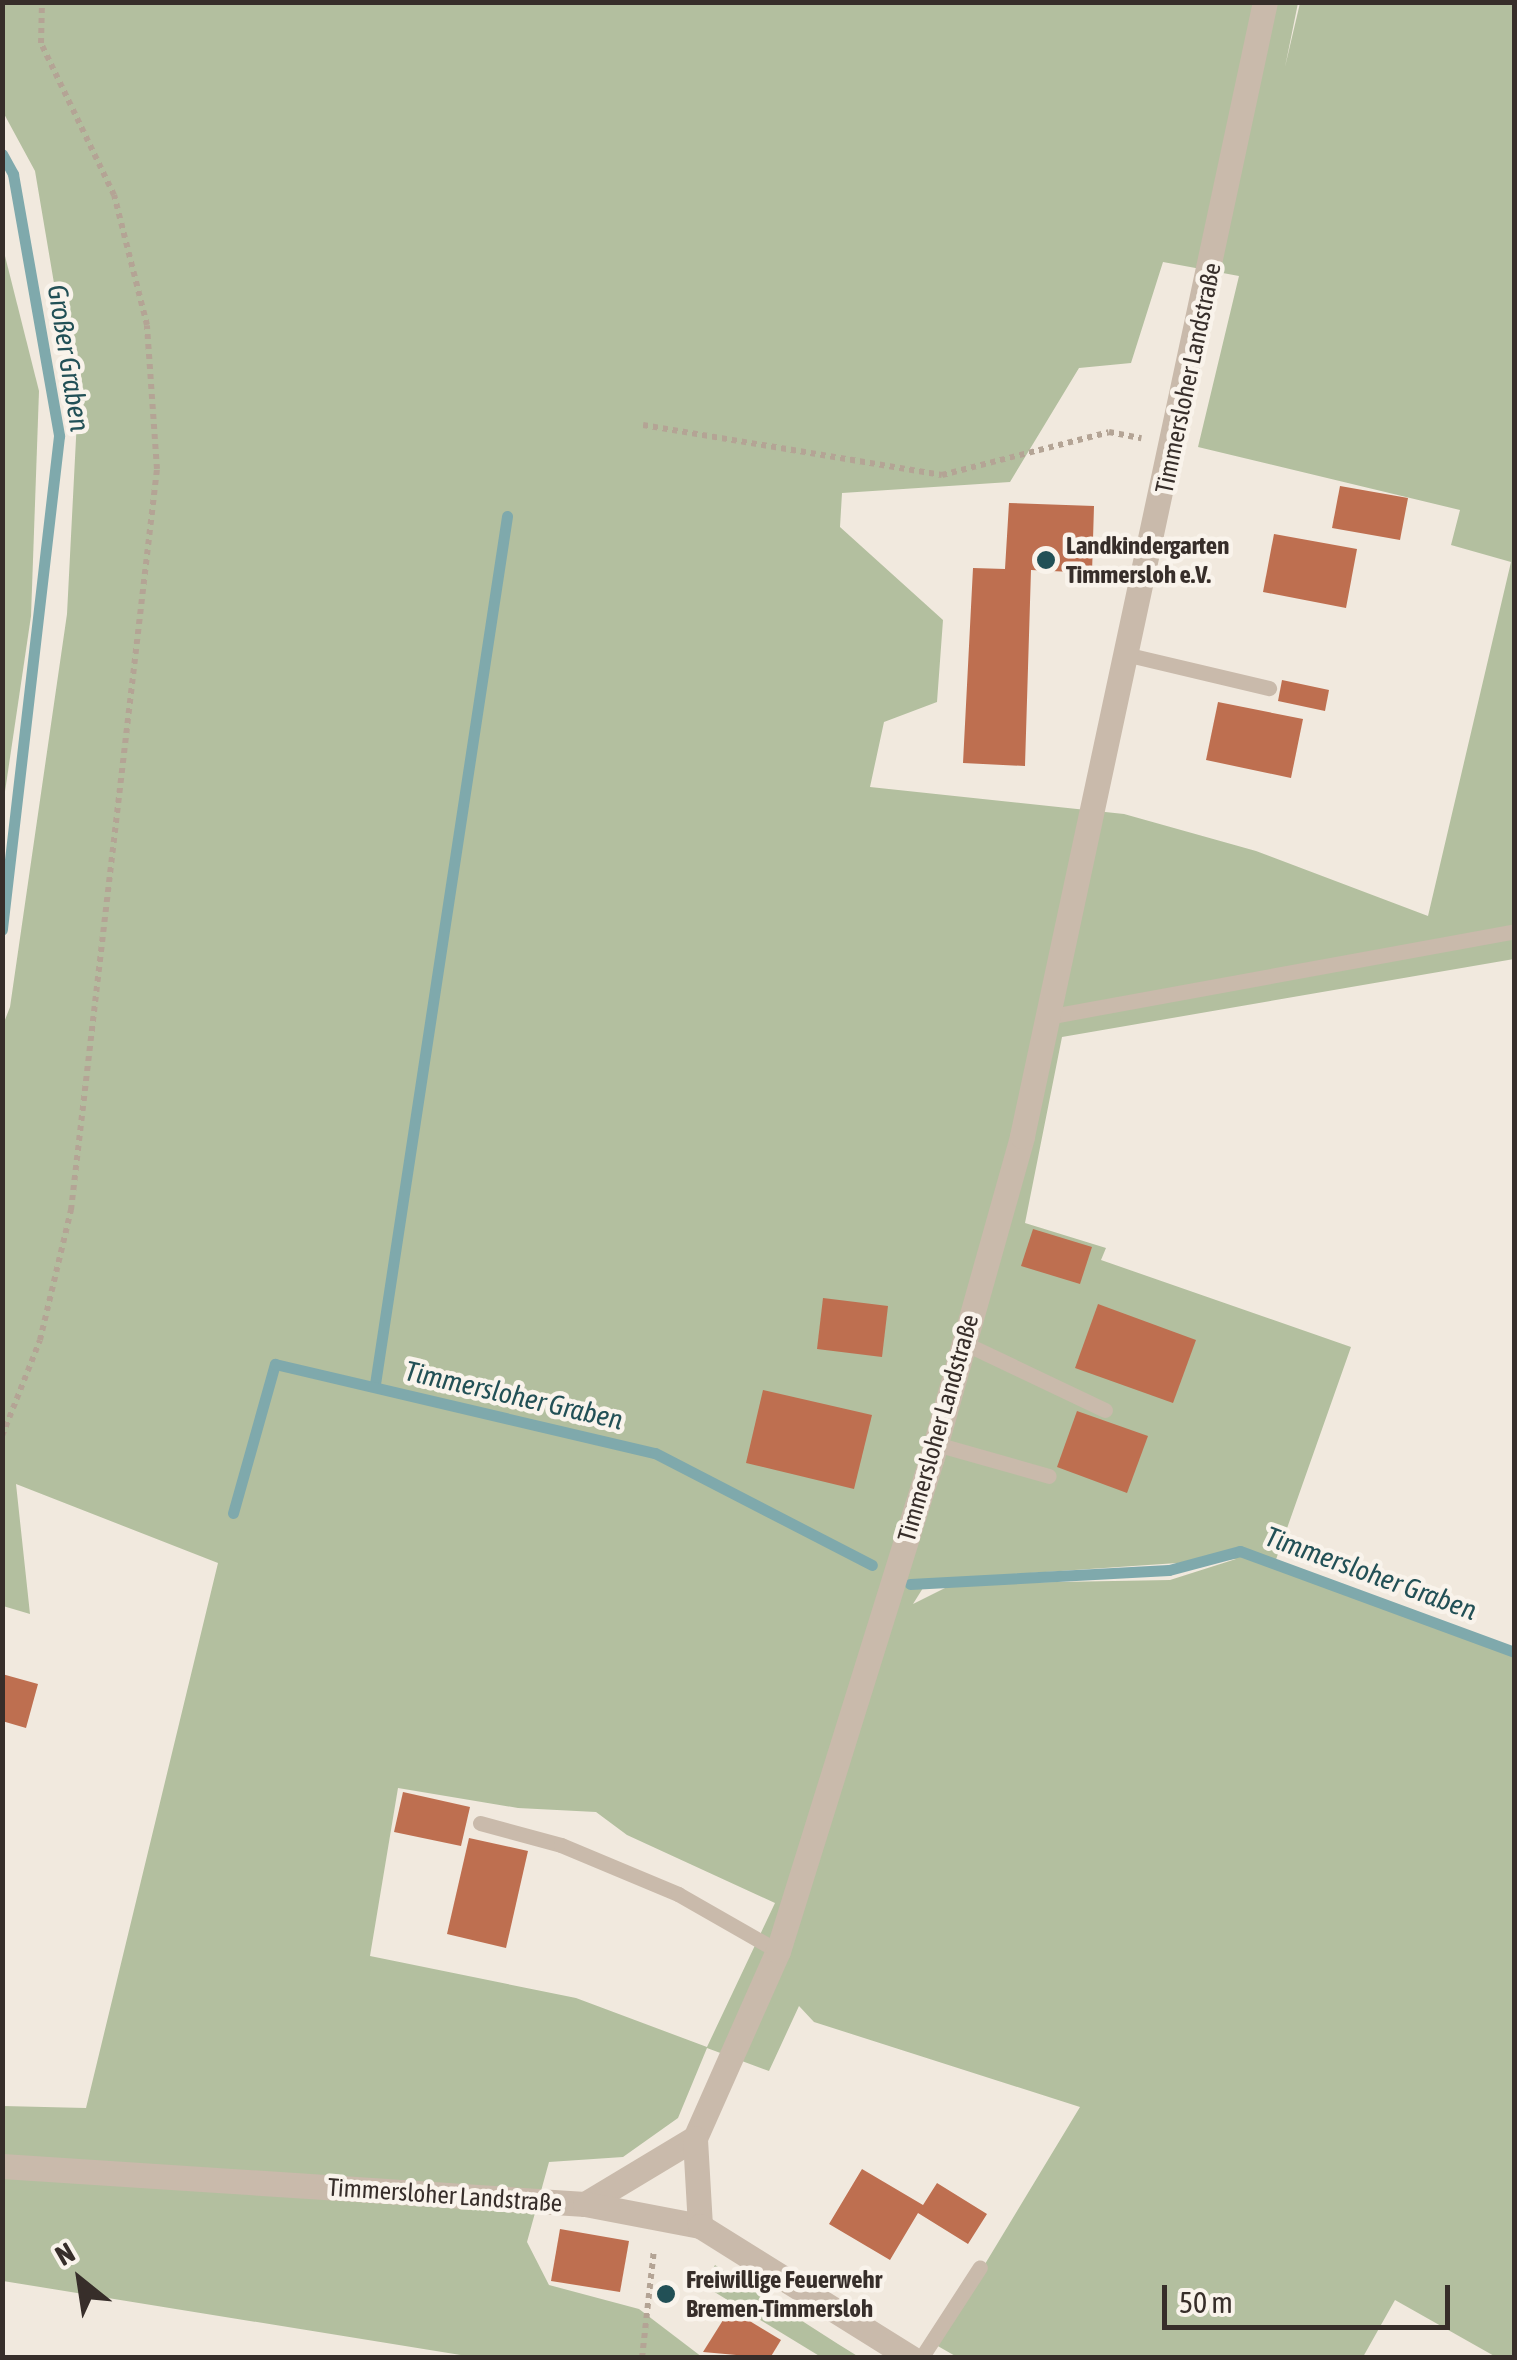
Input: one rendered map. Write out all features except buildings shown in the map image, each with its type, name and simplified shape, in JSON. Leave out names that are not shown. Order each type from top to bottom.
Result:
[{"type":"street","name":"Timmersloher Landstraße","points":[[2,2166],[585,2204],[695,2138],[778,1951],[936,1444],[1022,1136],[1130,655],[1265,2]]},
{"type":"street","points":[[695,2138],[700,2226]]},
{"type":"street","points":[[585,2204],[700,2226],[911,2358]]},
{"type":"lane","points":[[1130,655],[1268,688]]},
{"type":"lane","points":[[1046,1017],[1514,931]]},
{"type":"lane","points":[[964,1343],[1106,1410]]},
{"type":"lane","points":[[936,1444],[1049,1476]]},
{"type":"lane","points":[[480,1823],[562,1845],[678,1894],[778,1951]]},
{"type":"lane","points":[[921,2358],[980,2267]]},
{"type":"path","points":[[2,1436],[40,1340],[71,1210],[157,469],[148,325],[114,194],[41,43],[42,2]]},
{"type":"path","points":[[643,425],[942,475],[1109,432],[1175,444]]},
{"type":"path","points":[[642,2358],[658,2217]]},
{"type":"green space","points":[[2,3],[1298,3],[1285,67],[1300,3],[1514,3],[1514,959],[1062,1037],[1025,1223],[1106,1248],[1101,1260],[1351,1347],[1273,1568],[1514,1656],[1514,2357],[1496,2357],[1395,2300],[1363,2357],[957,2357],[936,2345],[1080,2107],[814,2022],[799,2006],[769,2071],[707,2048],[678,2118],[623,2157],[549,2162],[527,2242],[549,2285],[639,2309],[702,2357],[473,2357],[3,2281],[3,2106],[86,2108],[218,1563],[16,1484],[30,1614],[3,1606],[3,1025],[10,1007],[67,614],[77,419],[35,171],[3,112]],"holes":[[[1163,262],[1239,276],[1198,447],[1460,510],[1451,545],[1511,562],[1428,916],[1256,851],[1124,814],[870,787],[884,722],[937,702],[943,620],[840,527],[842,493],[1010,482],[1079,368],[1131,363]],[[1236,1559],[1170,1580],[953,1584],[913,1604],[928,1580]],[[398,1788],[518,1808],[596,1812],[627,1835],[775,1903],[707,2047],[576,1998],[370,1956]]]},
{"type":"green space","points":[[3,248],[39,391],[31,616],[3,805]]},
{"type":"green space","points":[[715,2265],[859,2357],[821,2357],[703,2285]]},
{"type":"waterway","name":"Großer Graben","points":[[2,154],[13,174],[59,436],[2,930]]},
{"type":"waterway","points":[[375,1384],[507,516]]},
{"type":"waterway","name":"Timmersloher Graben","points":[[233,1513],[275,1364],[655,1453],[872,1565]]},
{"type":"waterway","name":"Timmersloher Graben","points":[[910,1584],[1169,1570],[1240,1551],[1514,1652]]},
{"type":"place","name":"Landkindergarten Timmersloh e.V.","points":[[1046,560]]},
{"type":"place","name":"Freiwillige Feuerwehr Bremen-Timmersloh","points":[[666,2294]]}]
